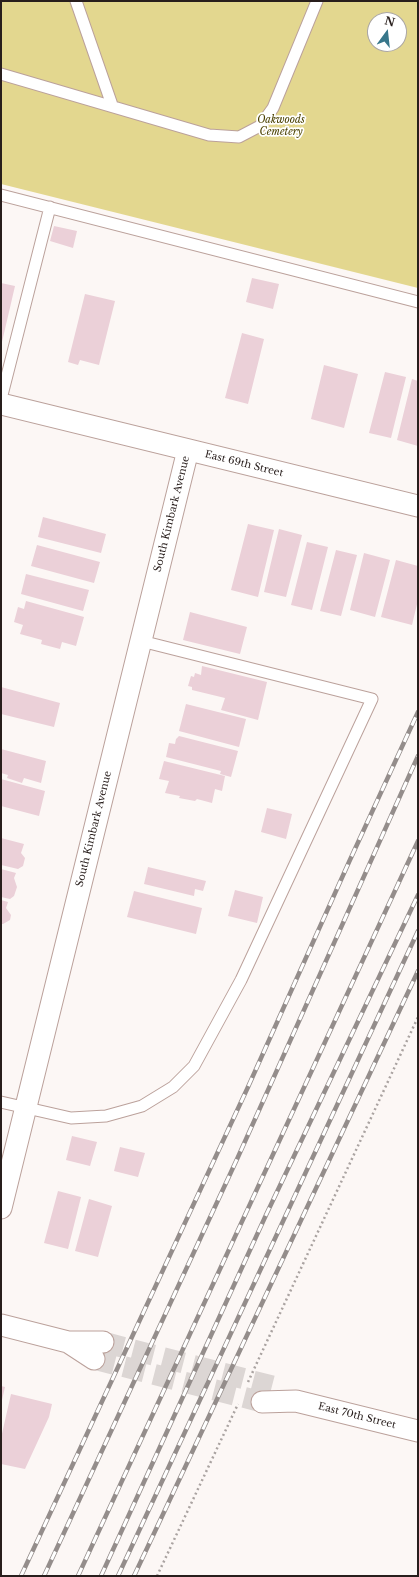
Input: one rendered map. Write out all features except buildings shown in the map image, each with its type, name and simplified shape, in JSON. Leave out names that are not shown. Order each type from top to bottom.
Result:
[{"type":"street","name":"East 69th Street","points":[[1,404],[418,506]]},
{"type":"street","name":"South Kimbark Avenue","points":[[1,1208],[188,450]]},
{"type":"street","points":[[1,1325],[98,1350]]},
{"type":"street","name":"East 70th Street","points":[[267,1394],[418,1431]]},
{"type":"lane","points":[[76,1],[112,105]]},
{"type":"lane","points":[[1,74],[112,105],[209,135],[239,137],[260,126],[273,108],[318,1]]},
{"type":"lane","points":[[1,195],[418,302]]},
{"type":"lane","points":[[1,398],[50,207]]},
{"type":"lane","points":[[1,1102],[70,1118],[106,1116],[142,1106],[173,1087],[194,1066],[241,980],[372,699],[141,641]]},
{"type":"path","points":[[248,1383],[418,1017]]},
{"type":"path","points":[[158,1576],[241,1397]]},
{"type":"green space","name":"Oakwoods Cemetery","points":[[1,1],[418,1],[418,288],[1,184]]},
{"type":"tunnel","points":[[103,1342],[272,1386]]},
{"type":"tunnel","points":[[94,1359],[262,1402]]},
{"type":"railway","points":[[21,1576],[248,1087],[418,712]]},
{"type":"railway","points":[[44,1576],[238,1157],[418,756]]},
{"type":"railway","points":[[78,1576],[418,841]]},
{"type":"railway","points":[[101,1576],[266,1215],[418,895]]},
{"type":"railway","points":[[118,1576],[418,931]]},
{"type":"railway","points":[[134,1576],[418,971]]}]
